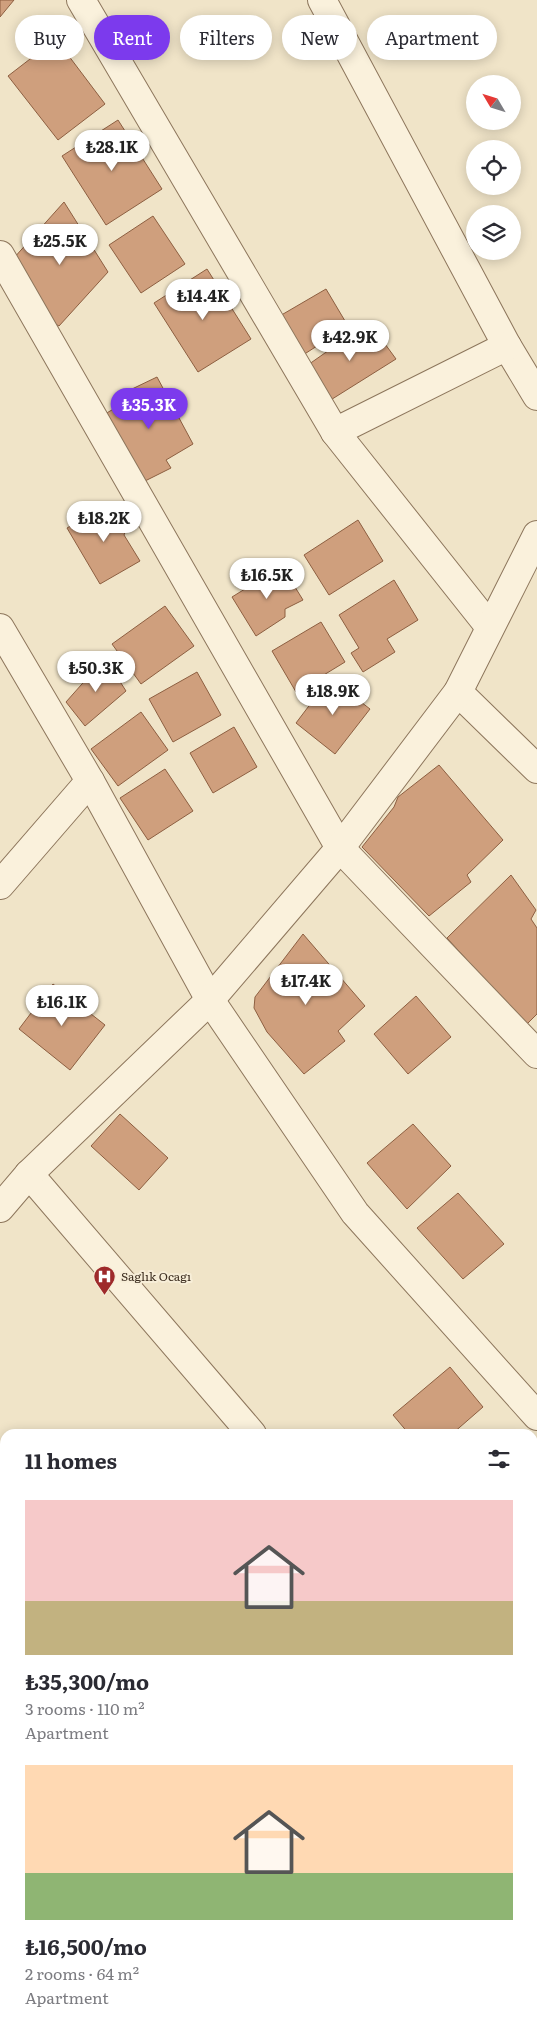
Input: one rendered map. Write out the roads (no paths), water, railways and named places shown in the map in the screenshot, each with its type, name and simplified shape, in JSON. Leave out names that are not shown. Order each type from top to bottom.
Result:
[{"type":"street","points":[[82,0],[335,432],[490,626]]},
{"type":"street","points":[[322,0],[507,346],[537,396]]},
{"type":"street","points":[[0,255],[340,848],[537,1054]]},
{"type":"street","points":[[335,432],[507,346]]},
{"type":"street","points":[[0,1208],[29,1174],[210,1000],[340,848],[458,692],[537,535]]},
{"type":"street","points":[[0,628],[90,781],[210,1000],[355,1213],[537,1416]]},
{"type":"street","points":[[458,692],[537,768]]},
{"type":"street","points":[[0,886],[90,781]]},
{"type":"street","points":[[29,1174],[248,1429]]},
{"type":"place","name":"Saglık Ocagı","points":[[105,1296]]}]
